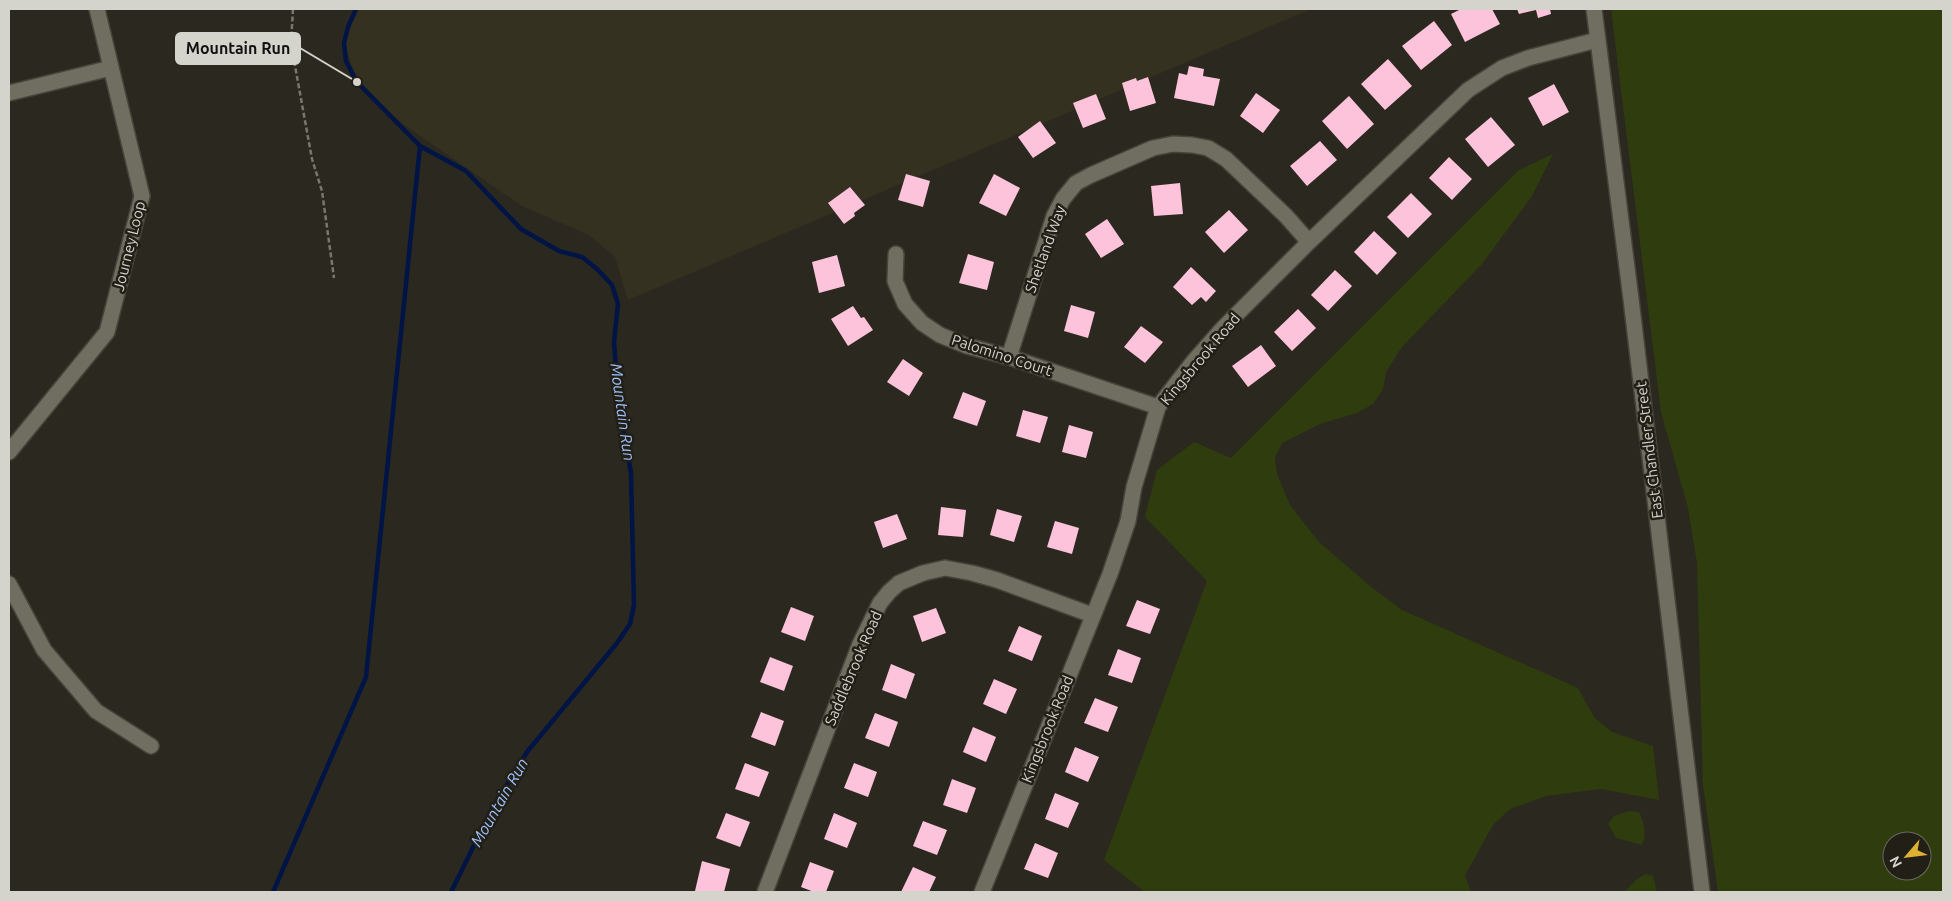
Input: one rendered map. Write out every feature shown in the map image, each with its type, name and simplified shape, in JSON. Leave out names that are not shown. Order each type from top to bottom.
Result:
[{"type":"street","name":"Journey Loop","points":[[9,452],[107,332],[142,196],[97,9]]},
{"type":"street","name":"East Chandler Street","points":[[1594,9],[1631,299],[1702,892]]},
{"type":"street","name":"Kingsbrook Road","points":[[982,892],[1110,574],[1128,521],[1134,487],[1158,407],[1193,362],[1224,327],[1308,242],[1468,90],[1502,68],[1528,58],[1598,40]]},
{"type":"street","points":[[9,93],[111,68]]},
{"type":"street","name":"Shetland Way","points":[[1010,357],[1054,216],[1062,199],[1076,183],[1153,148],[1173,144],[1192,144],[1208,148],[1226,159],[1286,216],[1308,242]]},
{"type":"street","name":"Palomino Court","points":[[896,254],[895,281],[905,304],[922,323],[940,335],[967,346],[1010,357],[1158,407]]},
{"type":"street","name":"Saddlebrook Road","points":[[765,892],[860,644],[880,603],[889,592],[911,577],[946,568],[997,580],[1092,615]]},
{"type":"street","points":[[9,584],[44,650],[96,711],[150,746]]},
{"type":"path","points":[[293,9],[291,44],[312,159],[322,191],[334,278]]},
{"type":"shaded area","points":[[357,9],[1311,9],[628,300],[615,257],[589,235],[522,206],[403,124],[357,82],[344,43]]},
{"type":"green space","points":[[1611,9],[1943,9],[1943,892],[1718,892],[1703,785],[1697,563],[1688,508],[1661,412]]},
{"type":"green space","points":[[1553,154],[1532,196],[1482,264],[1401,348],[1386,372],[1383,389],[1373,404],[1357,413],[1320,424],[1282,443],[1275,457],[1277,474],[1290,505],[1319,542],[1370,586],[1402,610],[1578,688],[1594,717],[1612,732],[1653,746],[1659,800],[1601,789],[1546,796],[1510,809],[1493,825],[1465,875],[1471,892],[1145,892],[1104,860],[1207,581],[1145,517],[1157,470],[1194,442],[1231,458],[1519,170]]},
{"type":"green space","points":[[1628,811],[1639,812],[1641,816],[1645,833],[1642,845],[1616,838],[1608,824],[1614,816]]},
{"type":"green space","points":[[1646,874],[1653,876],[1657,892],[1624,892],[1637,879]]},
{"type":"building","points":[[1461,9],[1492,9],[1500,24],[1465,42],[1451,14]]},
{"type":"building","points":[[1517,9],[1550,9],[1551,14],[1538,18],[1536,10],[1519,14]]},
{"type":"building","points":[[1434,21],[1452,45],[1421,70],[1402,46]]},
{"type":"building","points":[[1388,59],[1412,86],[1385,110],[1361,84]]},
{"type":"building","points":[[1189,66],[1204,69],[1203,76],[1220,79],[1214,106],[1174,98],[1179,73],[1187,75]]},
{"type":"building","points":[[1148,77],[1156,103],[1130,111],[1122,83],[1136,78],[1137,81]]},
{"type":"building","points":[[1554,84],[1569,112],[1543,126],[1528,98]]},
{"type":"building","points":[[1256,93],[1280,110],[1263,133],[1240,116]]},
{"type":"building","points":[[1096,94],[1106,119],[1083,128],[1073,103]]},
{"type":"building","points":[[1349,96],[1374,124],[1347,149],[1322,121]]},
{"type":"building","points":[[1491,117],[1515,145],[1488,167],[1465,139]]},
{"type":"building","points":[[1040,121],[1056,143],[1033,158],[1018,137]]},
{"type":"building","points":[[1320,141],[1337,160],[1307,186],[1290,166]]},
{"type":"building","points":[[1449,157],[1472,179],[1452,200],[1429,178]]},
{"type":"building","points":[[906,174],[930,181],[923,207],[898,200]]},
{"type":"building","points":[[994,174],[1020,188],[1006,216],[979,203]]},
{"type":"building","points":[[1180,183],[1183,214],[1154,216],[1151,186]]},
{"type":"building","points":[[850,187],[865,205],[844,224],[828,203]]},
{"type":"building","points":[[1411,193],[1432,214],[1408,238],[1387,217]]},
{"type":"building","points":[[1229,210],[1248,230],[1224,253],[1205,232]]},
{"type":"building","points":[[1107,219],[1124,244],[1101,258],[1085,234]]},
{"type":"building","points":[[1374,231],[1397,253],[1377,275],[1354,252]]},
{"type":"building","points":[[968,254],[994,262],[987,290],[959,283]]},
{"type":"building","points":[[837,255],[845,286],[819,293],[812,262]]},
{"type":"building","points":[[1191,267],[1216,291],[1206,302],[1201,297],[1192,305],[1173,287]]},
{"type":"building","points":[[1335,270],[1352,286],[1328,311],[1311,295]]},
{"type":"building","points":[[1071,305],[1095,312],[1088,338],[1064,331]]},
{"type":"building","points":[[853,306],[861,318],[864,317],[873,330],[848,346],[831,319]]},
{"type":"building","points":[[1298,309],[1316,328],[1292,351],[1274,332]]},
{"type":"building","points":[[1141,326],[1163,342],[1145,363],[1124,347]]},
{"type":"building","points":[[1261,345],[1276,366],[1248,387],[1232,366]]},
{"type":"building","points":[[903,359],[923,373],[909,396],[887,382]]},
{"type":"building","points":[[963,392],[986,401],[977,426],[953,418]]},
{"type":"building","points":[[1023,410],[1048,417],[1040,443],[1016,436]]},
{"type":"building","points":[[1069,425],[1093,432],[1086,458],[1062,452]]},
{"type":"building","points":[[941,507],[966,510],[963,537],[938,535]]},
{"type":"building","points":[[997,509],[1022,516],[1014,542],[990,535]]},
{"type":"building","points":[[897,514],[907,539],[883,548],[874,522]]},
{"type":"building","points":[[1055,521],[1079,528],[1072,554],[1047,547]]},
{"type":"building","points":[[1137,600],[1160,609],[1150,634],[1126,626]]},
{"type":"building","points":[[791,607],[814,616],[805,641],[781,632]]},
{"type":"building","points":[[936,608],[946,633],[922,642],[913,616]]},
{"type":"building","points":[[1019,626],[1042,636],[1032,661],[1008,651]]},
{"type":"building","points":[[1118,649],[1141,658],[1132,683],[1108,675]]},
{"type":"building","points":[[770,657],[793,666],[784,691],[760,682]]},
{"type":"building","points":[[891,664],[915,674],[906,699],[882,690]]},
{"type":"building","points":[[994,679],[1017,689],[1006,714],[983,704]]},
{"type":"building","points":[[1095,698],[1118,707],[1108,732],[1084,723]]},
{"type":"building","points":[[761,712],[784,721],[775,746],[751,737]]},
{"type":"building","points":[[875,713],[898,722],[889,747],[865,738]]},
{"type":"building","points":[[973,727],[996,737],[986,762],[963,752]]},
{"type":"building","points":[[1075,747],[1099,757],[1088,782],[1065,772]]},
{"type":"building","points":[[745,763],[769,772],[759,797],[735,789]]},
{"type":"building","points":[[854,763],[877,772],[868,797],[844,788]]},
{"type":"building","points":[[952,779],[976,788],[967,813],[943,805]]},
{"type":"building","points":[[1055,793],[1079,803],[1068,828],[1045,819]]},
{"type":"building","points":[[726,813],[750,822],[740,847],[716,838]]},
{"type":"building","points":[[834,813],[857,823],[847,848],[824,839]]},
{"type":"building","points":[[923,821],[947,830],[937,855],[913,846]]},
{"type":"building","points":[[1035,843],[1058,853],[1048,878],[1024,869]]},
{"type":"building","points":[[702,861],[730,869],[724,892],[695,891]]},
{"type":"building","points":[[810,862],[834,871],[826,892],[814,892],[801,887]]},
{"type":"building","points":[[913,867],[936,877],[929,892],[901,892]]},
{"type":"waterway","name":"Mountain Run","points":[[356,9],[348,27],[344,43],[346,61],[357,82],[420,146],[466,171],[521,229],[559,251],[582,257],[597,269],[612,285],[618,304],[614,342],[618,399],[631,473],[634,605],[630,624],[617,643],[527,752],[491,811],[451,892]]},
{"type":"waterway","points":[[273,892],[366,677],[420,146]]},
{"type":"place","name":"Mountain Run","points":[[357,82]]}]
